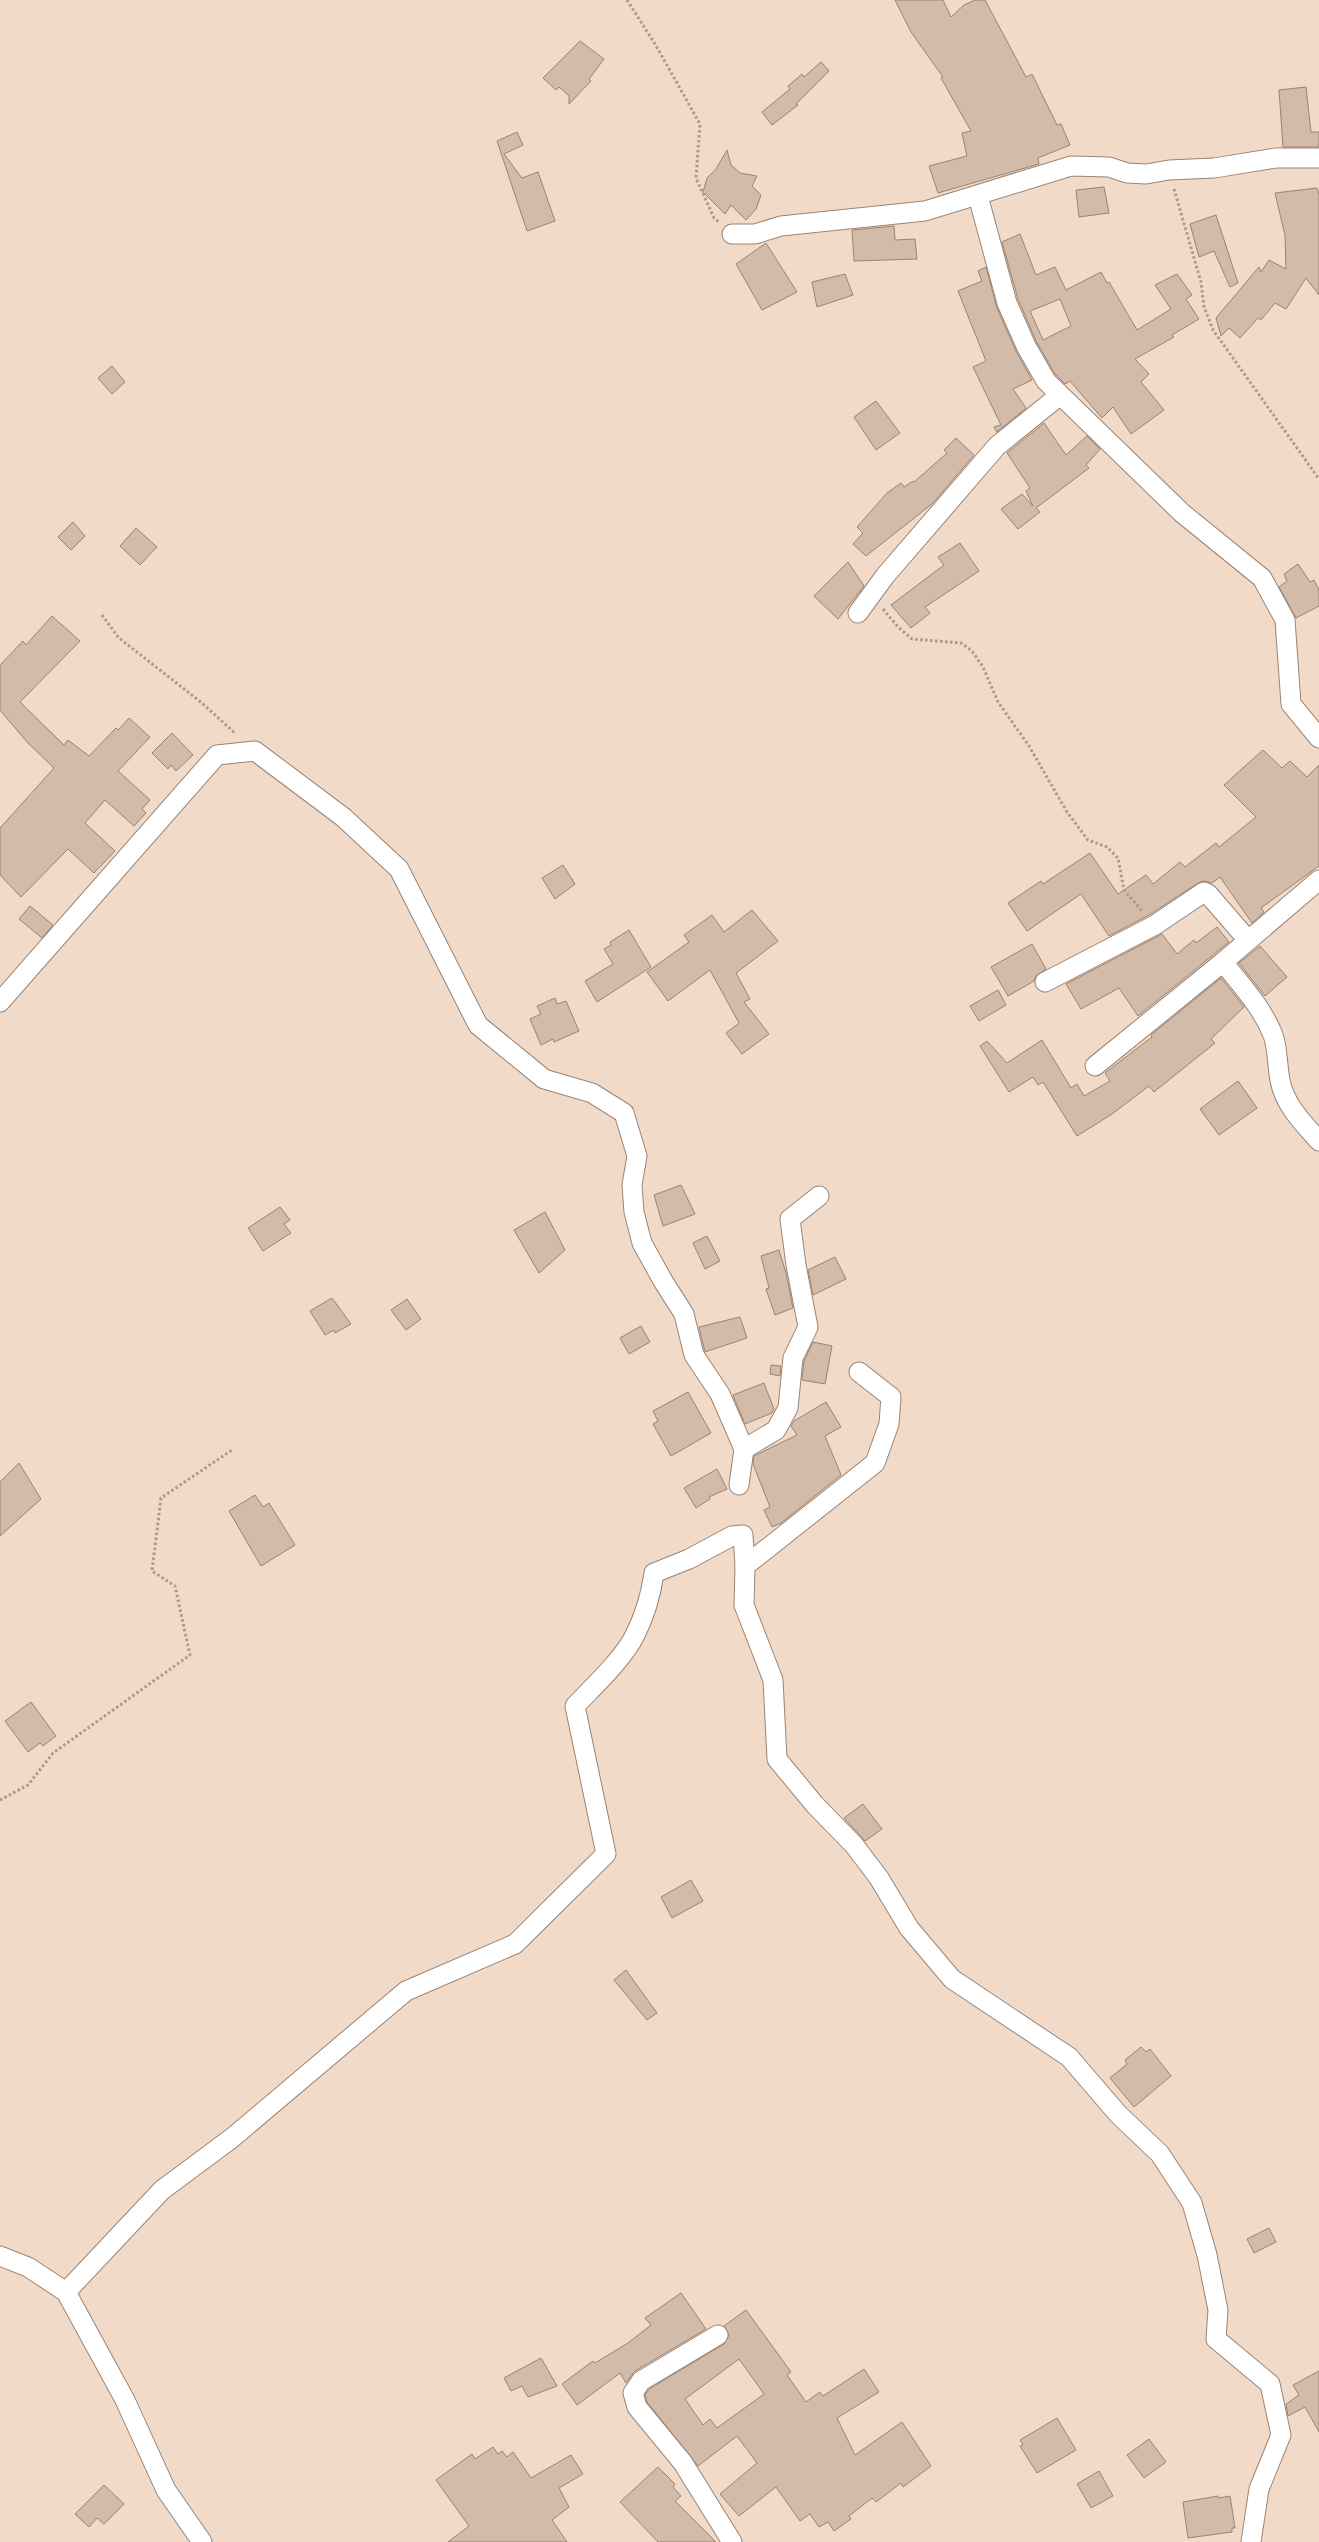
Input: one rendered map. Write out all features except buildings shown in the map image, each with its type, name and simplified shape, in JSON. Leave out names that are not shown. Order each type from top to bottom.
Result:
[{"type":"street","points":[[732,234],[755,234],[781,226],[925,211],[1071,166],[1109,167],[1127,173],[1146,174],[1169,170],[1214,168],[1276,158],[1319,158]]},
{"type":"street","points":[[978,196],[1007,303],[1026,346],[1046,381],[1182,513],[1262,578],[1285,620],[1291,704],[1319,738]]},
{"type":"street","points":[[858,613],[885,576],[997,446],[1060,395]]},
{"type":"street","points":[[0,1002],[217,755],[255,751],[343,817],[399,869],[478,1025],[544,1079],[592,1093],[624,1113],[637,1156],[632,1185],[634,1212],[642,1243],[684,1314],[694,1355],[720,1394],[744,1449],[739,1485]]},
{"type":"street","points":[[1095,1066],[1223,962],[1319,880]]},
{"type":"street","points":[[1045,982],[1155,926],[1206,892],[1247,940]]},
{"type":"street","points":[[1223,962],[1251,996],[1268,1024],[1274,1037],[1284,1095],[1294,1112],[1319,1141]]},
{"type":"street","points":[[744,1449],[776,1430],[788,1408],[793,1358],[808,1327],[796,1265],[790,1219],[819,1196]]},
{"type":"street","points":[[745,1566],[875,1463],[889,1424],[891,1397],[859,1372]]},
{"type":"street","points":[[66,2292],[162,2190],[232,2138],[406,1991],[515,1944],[606,1854],[575,1706],[605,1674],[634,1637],[650,1598],[654,1573],[732,1536],[743,1534],[745,1566],[744,1605],[773,1680],[777,1759],[815,1805],[854,1844],[879,1878],[909,1928],[952,1978],[1069,2057],[1118,2114],[1160,2154],[1192,2203],[1207,2255],[1218,2310],[1216,2339],[1270,2384],[1281,2435],[1259,2489],[1251,2542]]},
{"type":"street","points":[[0,2256],[28,2267],[66,2292],[125,2400],[166,2490],[202,2542]]},
{"type":"street","points":[[718,2335],[641,2381],[633,2393],[637,2407],[683,2463],[732,2542]]},
{"type":"path","points":[[627,0],[655,44],[700,124],[696,178],[714,218],[732,234]]},
{"type":"path","points":[[1169,170],[1201,282],[1204,307],[1213,330],[1319,478]]},
{"type":"path","points":[[870,597],[912,639],[961,643],[972,651],[983,667],[998,702],[1029,746],[1067,812],[1088,840],[1107,847],[1118,858],[1124,890],[1155,926]]},
{"type":"path","points":[[102,615],[120,638],[202,703],[255,751]]},
{"type":"path","points":[[0,1800],[28,1785],[52,1753],[190,1655],[175,1586],[152,1571],[161,1498],[232,1450]]}]
